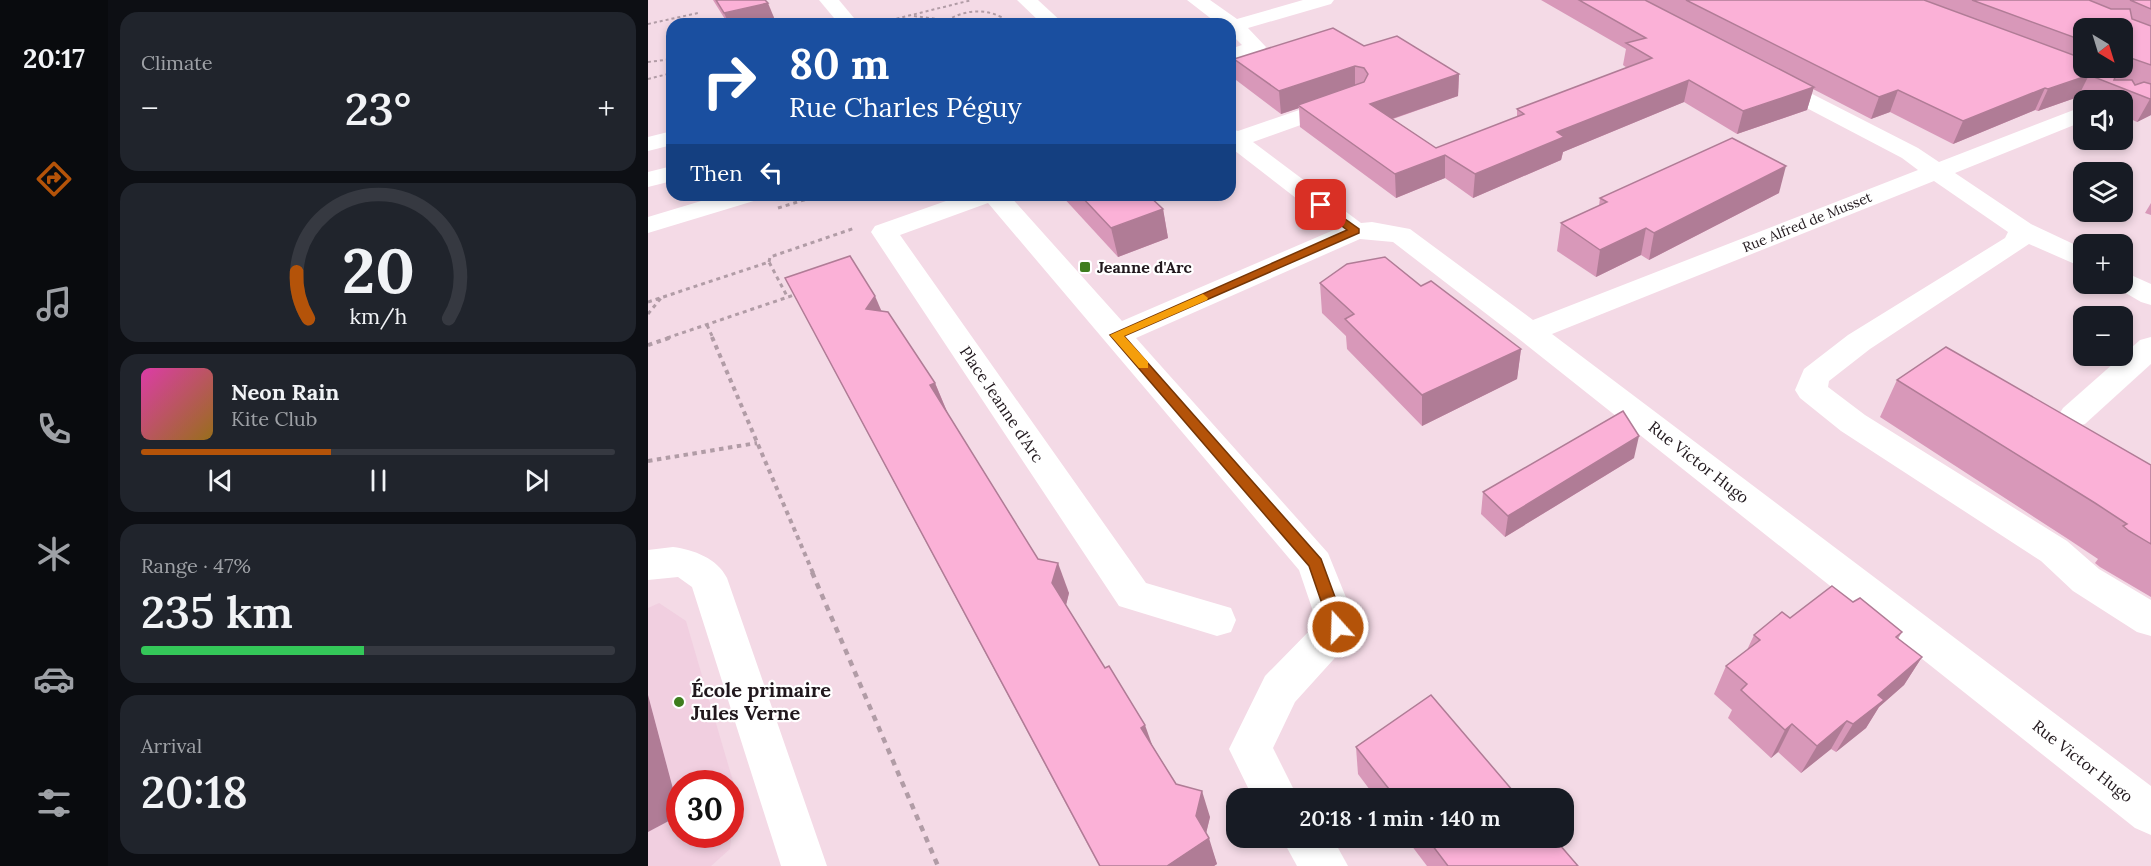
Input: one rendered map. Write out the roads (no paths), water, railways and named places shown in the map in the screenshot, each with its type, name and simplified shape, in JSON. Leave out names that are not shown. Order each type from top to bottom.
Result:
[{"type":"street","points":[[829,0],[844,18]]},
{"type":"street","points":[[1027,0],[1047,18]]},
{"type":"street","points":[[1197,0],[1223,18]]},
{"type":"street","points":[[1236,25],[1324,0]]},
{"type":"street","points":[[1236,28],[1256,47],[1236,54]]},
{"type":"street","points":[[1753,70],[1940,171],[1961,191],[2022,231],[2073,255]]},
{"type":"street","points":[[1236,137],[1356,98]]},
{"type":"street","name":"Rue Alfred de Musset","points":[[1530,332],[2073,117]]},
{"type":"street","points":[[648,144],[666,140]]},
{"type":"street","points":[[1116,335],[1355,231],[1236,141]]},
{"type":"street","points":[[648,180],[666,176]]},
{"type":"street","points":[[648,225],[727,201]]},
{"type":"street","name":"Place Jeanne d'Arc","points":[[970,201],[884,232],[1133,595],[1217,620]]},
{"type":"street","points":[[1000,201],[1315,563],[1338,627],[1280,689],[1251,749],[1270,788]]},
{"type":"street","name":"Rue Victor Hugo","points":[[1355,231],[1372,230],[1401,235],[1530,332],[2151,813]]},
{"type":"street","points":[[2022,231],[2017,242],[1859,342],[1815,376],[1811,390],[1853,423],[2054,551],[2086,580],[2151,620]]},
{"type":"street","points":[[2133,285],[2151,296]]},
{"type":"street","points":[[2074,417],[2151,347]]},
{"type":"street","points":[[648,565],[665,561],[691,564],[708,578],[804,866]]},
{"type":"place","name":"Jeanne d'Arc","points":[[1085,267]]},
{"type":"place","name":"École primaire Jules Verne","points":[[679,702]]}]
